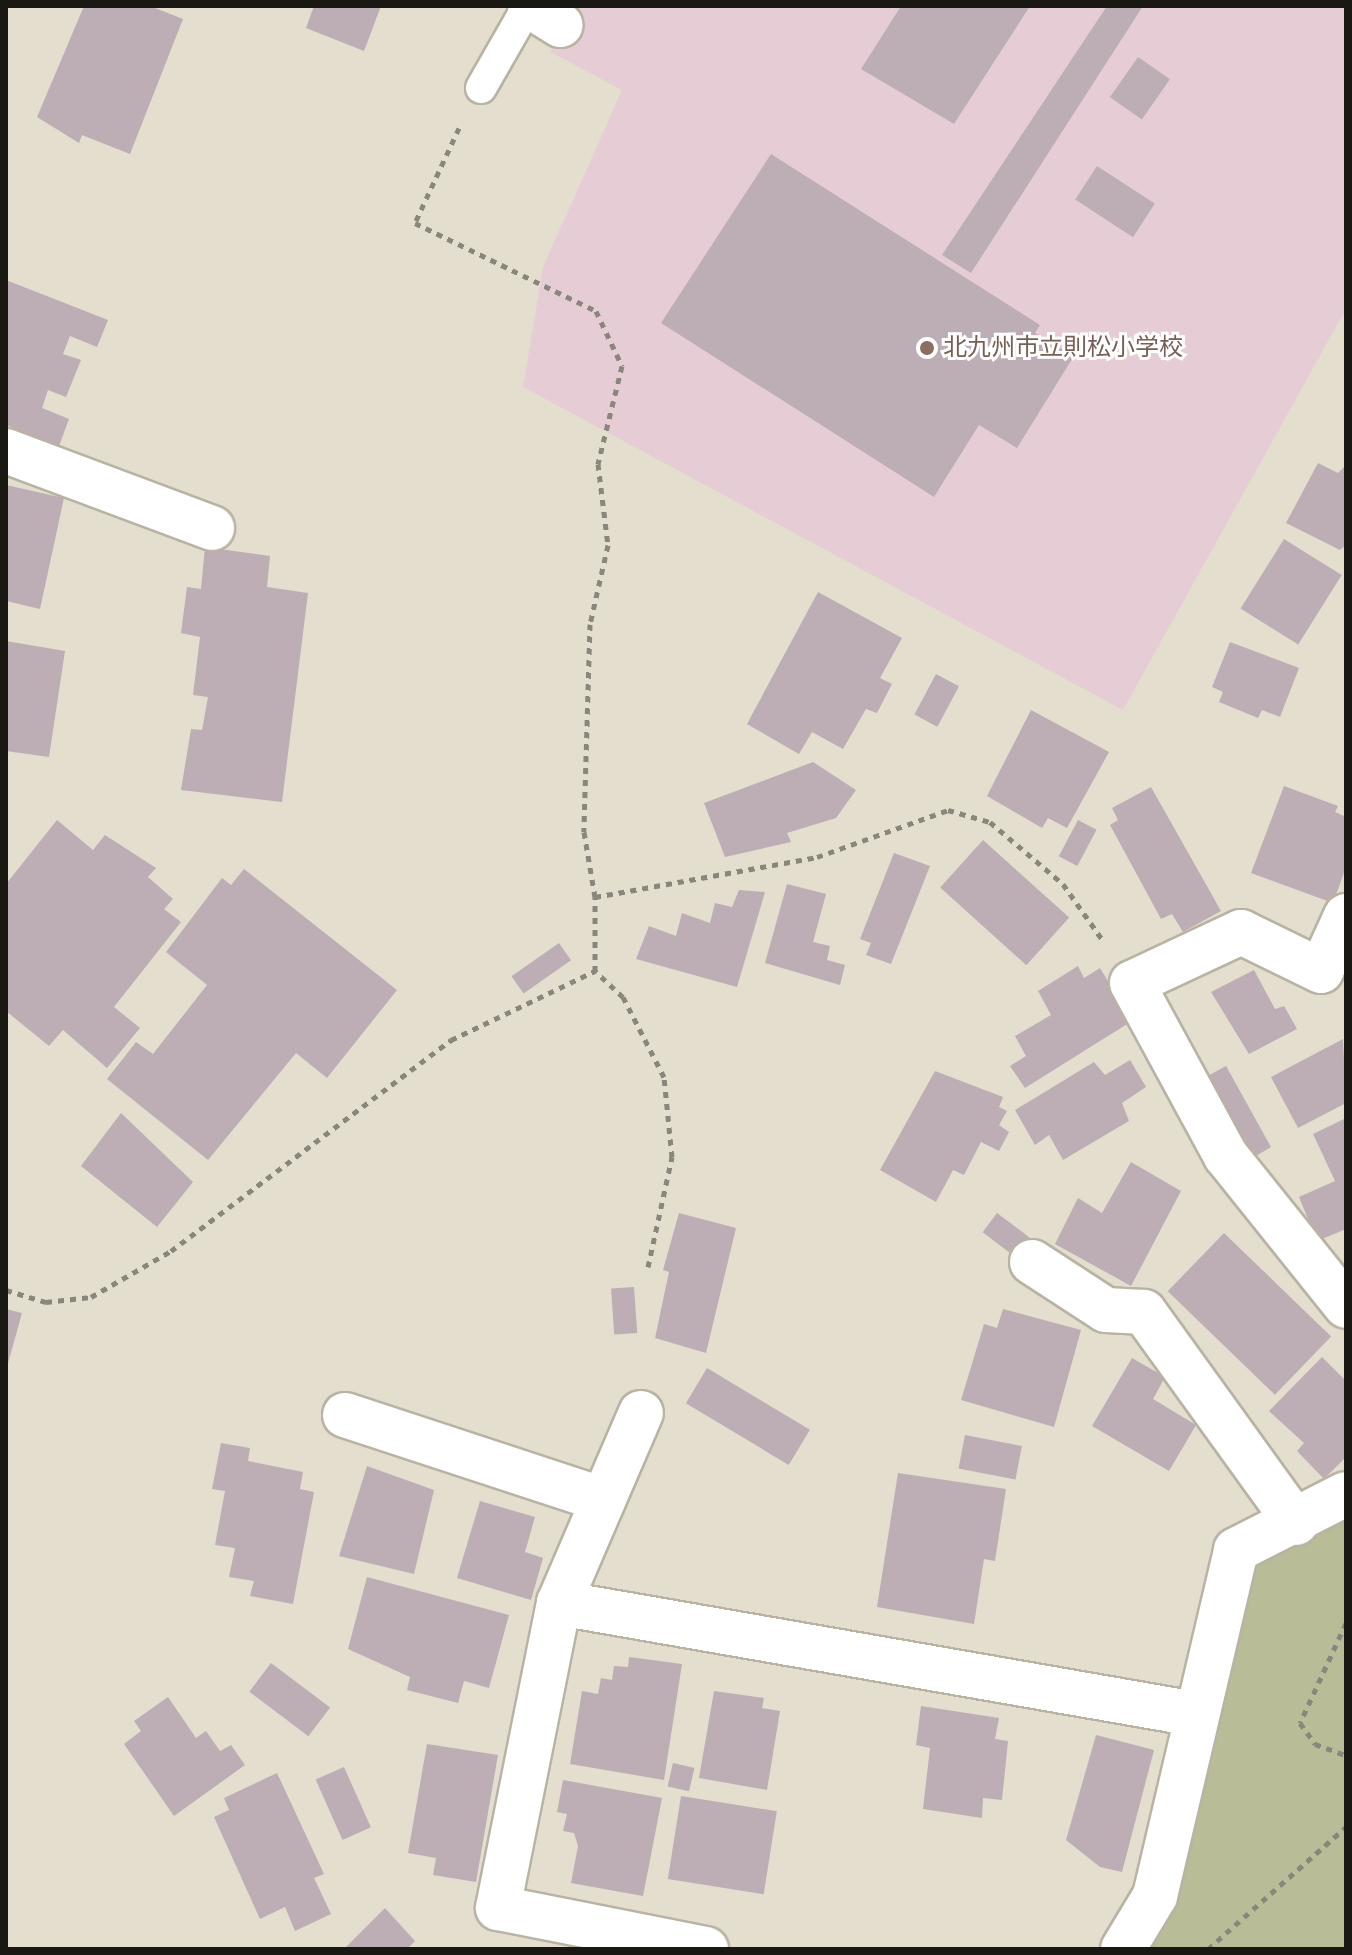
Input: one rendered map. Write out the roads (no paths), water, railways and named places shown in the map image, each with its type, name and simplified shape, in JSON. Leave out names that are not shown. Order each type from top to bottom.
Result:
[{"type":"street","points":[[6,451],[212,528]]},
{"type":"street","points":[[1346,916],[1333,980],[1241,932],[1132,983],[1226,1156],[1346,1306]]},
{"type":"street","points":[[1032,1262],[1106,1310],[1144,1312],[1296,1523]]},
{"type":"street","points":[[641,1413],[559,1603],[498,1908],[706,1949]]},
{"type":"street","points":[[345,1415],[603,1500]]},
{"type":"street","points":[[1123,1949],[1155,1896],[1195,1714],[1236,1550],[1296,1523],[1346,1494]]},
{"type":"street","points":[[559,1603],[1195,1714]]},
{"type":"lane","points":[[481,88],[540,12]]},
{"type":"place","name":"北九州市立則松小学校","points":[[927,348]]}]
